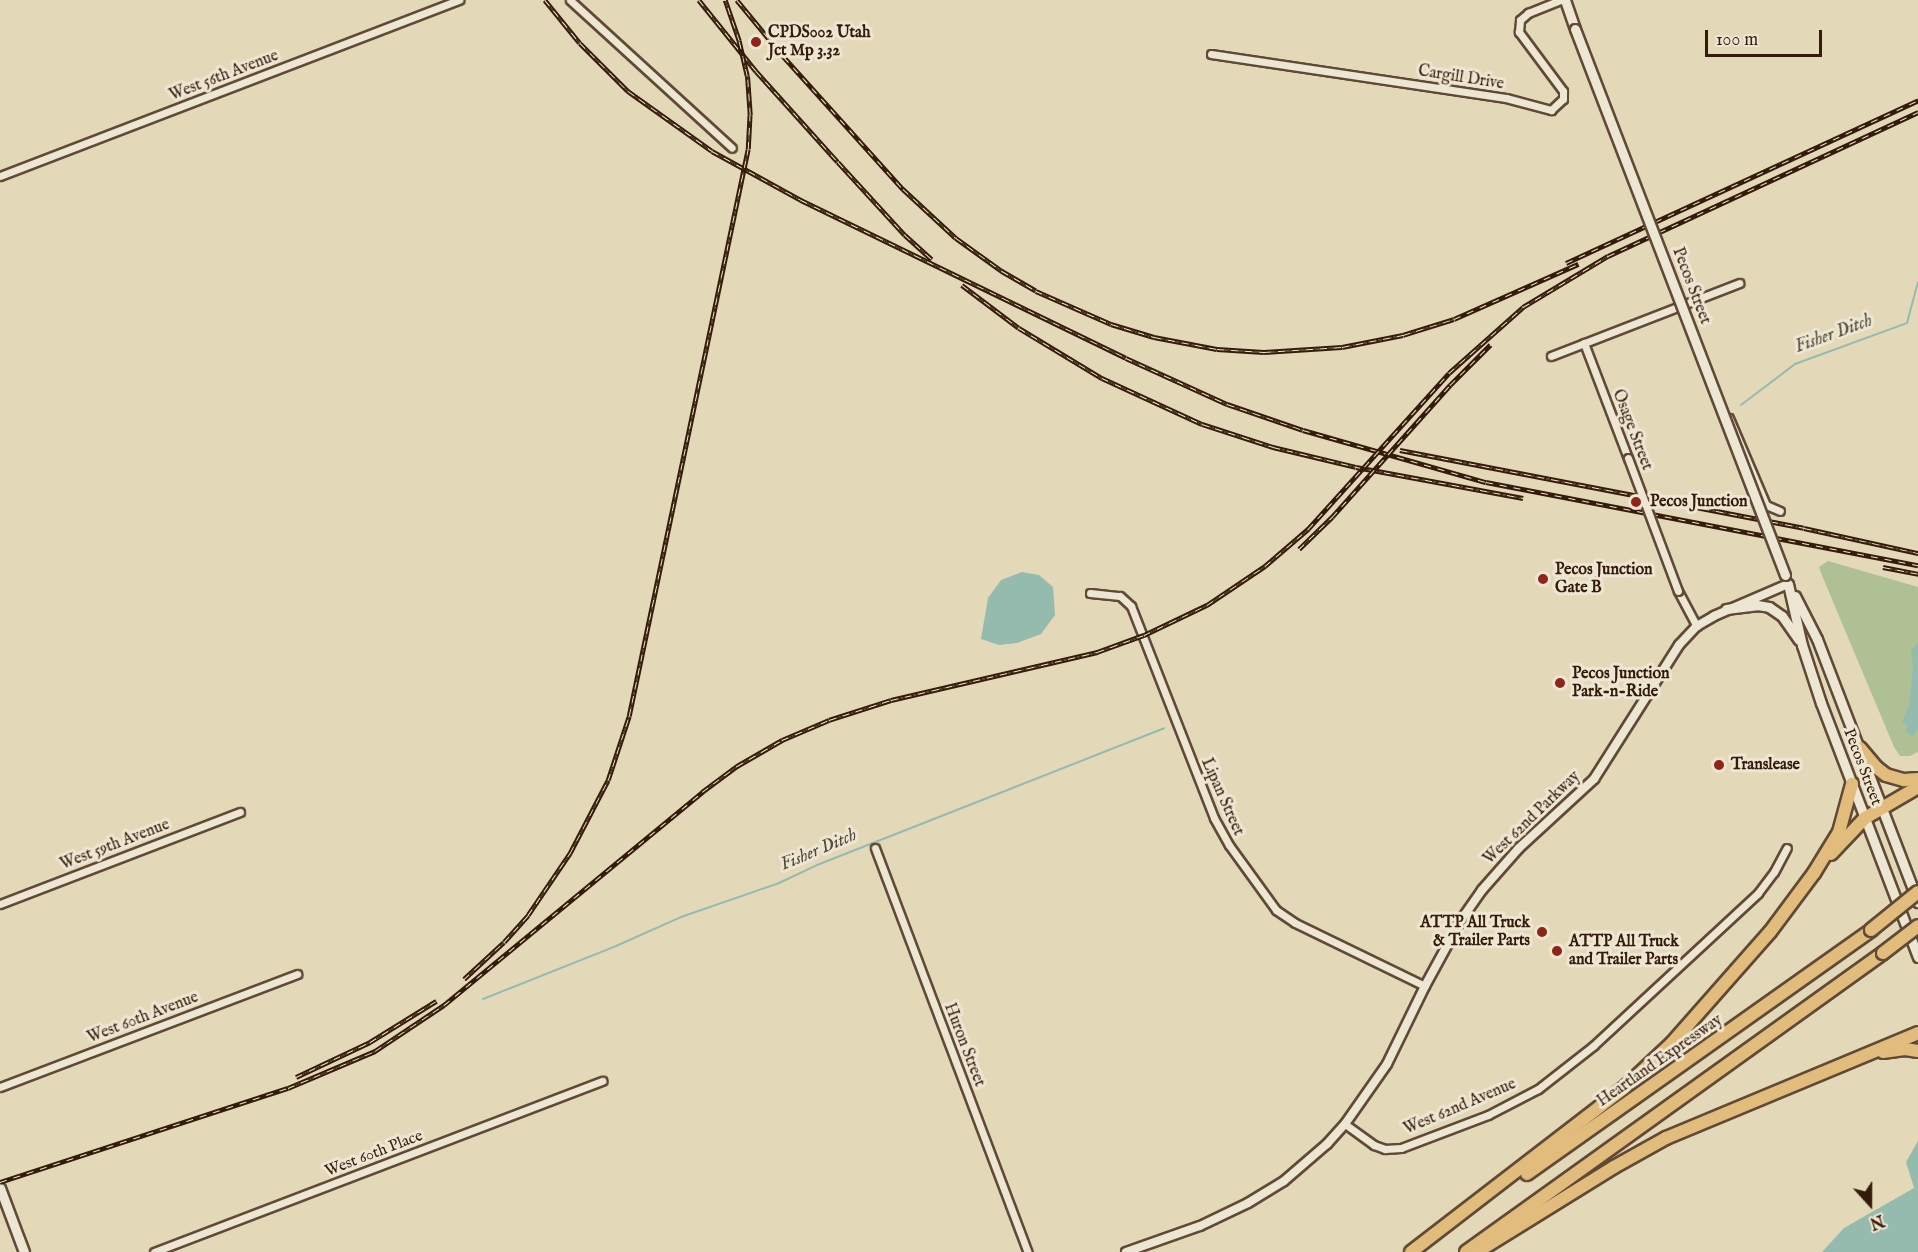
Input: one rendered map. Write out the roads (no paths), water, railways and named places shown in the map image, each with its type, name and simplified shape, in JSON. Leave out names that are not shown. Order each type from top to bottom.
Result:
[{"type":"highway","points":[[1860,748],[1886,775],[1904,780],[1918,779]]},
{"type":"highway","points":[[1411,1252],[1557,1142],[1643,1071],[1712,999],[1770,932],[1814,873],[1839,832],[1852,784]]},
{"type":"highway","points":[[1814,873],[1865,818],[1918,787]]},
{"type":"highway","name":"Heartland Expressway","points":[[1418,1252],[1871,930],[1918,892]]},
{"type":"highway","points":[[1466,1252],[1496,1227],[1918,926]]},
{"type":"highway","points":[[1477,1252],[1604,1172],[1666,1138],[1918,1033]]},
{"type":"highway","points":[[1847,1061],[1894,1050],[1918,1051]]},
{"type":"main road","name":"Pecos Street","points":[[1563,0],[1787,580],[1817,639],[1918,902]]},
{"type":"main road","name":"Pecos Street","points":[[1787,580],[1802,645],[1918,957]]},
{"type":"main road","points":[[1726,609],[1757,605],[1769,607],[1787,622],[1802,645]]},
{"type":"main road","points":[[0,1188],[24,1252]]},
{"type":"street","name":"West 56th Avenue","points":[[0,176],[459,0]]},
{"type":"street","points":[[570,0],[732,148]]},
{"type":"street","name":"Cargill Drive","points":[[1210,54],[1506,98],[1551,110],[1563,99],[1563,92],[1520,32],[1520,20],[1528,13],[1563,0]]},
{"type":"street","points":[[1551,356],[1739,283]]},
{"type":"street","points":[[1684,304],[1766,505],[1780,511]]},
{"type":"street","name":"Osage Street","points":[[1584,343],[1678,591],[1697,626]]},
{"type":"street","name":"West 62nd Parkway","points":[[1345,1124],[1387,1064],[1425,986],[1461,920],[1482,890],[1519,848],[1594,779],[1621,740],[1671,656],[1697,626],[1726,609],[1787,580]]},
{"type":"street","name":"Lipan Street","points":[[1090,592],[1120,596],[1131,606],[1216,824],[1234,853],[1276,910],[1295,923],[1425,986]]},
{"type":"street","name":"West 59th Avenue","points":[[0,904],[240,812]]},
{"type":"street","name":"Huron Street","points":[[875,848],[1028,1252]]},
{"type":"street","name":"West 62nd Avenue","points":[[1345,1124],[1374,1145],[1385,1149],[1401,1148],[1488,1115],[1538,1089],[1571,1065],[1758,893],[1774,872],[1787,848]]},
{"type":"street","name":"West 60th Avenue","points":[[0,1087],[297,974]]},
{"type":"street","name":"West 60th Place","points":[[154,1252],[602,1081]]},
{"type":"street","points":[[1126,1252],[1200,1226],[1263,1195],[1305,1164],[1345,1124]]},
{"type":"water","points":[[1022,572],[1039,575],[1053,587],[1055,615],[1041,634],[1017,643],[999,645],[981,639],[988,598],[1001,580]]},
{"type":"water","points":[[1918,641],[1918,728],[1913,736],[1905,732],[1908,726],[1902,722],[1909,706],[1913,666],[1911,651]]},
{"type":"water","points":[[1918,1141],[1918,1252],[1822,1252],[1844,1228],[1914,1188],[1906,1162]]},
{"type":"waterway","name":"Fisher Ditch","points":[[1741,405],[1795,364],[1907,323],[1918,282]]},
{"type":"waterway","name":"Fisher Ditch","points":[[483,999],[616,946],[681,917],[779,883],[817,865],[1164,728]]},
{"type":"railway","points":[[545,0],[580,43],[628,91],[712,151],[801,200],[1126,358],[1227,404],[1303,430],[1486,482],[1918,565]]},
{"type":"railway","points":[[699,0],[756,71],[905,235],[932,259]]},
{"type":"railway","points":[[464,979],[504,942],[528,915],[570,853],[608,780],[629,716],[748,149],[750,115],[747,76],[739,41],[725,0]]},
{"type":"railway","points":[[737,0],[784,57],[903,189],[956,238],[1002,271],[1036,291],[1111,324],[1154,337],[1217,349],[1264,352],[1342,347],[1403,335],[1454,319],[1578,264]]},
{"type":"railway","points":[[1566,263],[1918,100]]},
{"type":"railway","points":[[0,1182],[288,1088],[375,1051],[444,1005],[702,792],[737,766],[782,740],[829,720],[891,700],[1097,652],[1144,635],[1207,605],[1265,566],[1308,529],[1449,373],[1523,307],[1608,256],[1918,112]]},
{"type":"railway","points":[[962,285],[1019,328],[1102,378],[1202,424],[1273,447],[1356,467],[1523,498]]},
{"type":"railway","points":[[1299,549],[1332,517],[1450,385],[1490,345]]},
{"type":"railway","points":[[1400,450],[1804,528],[1918,553]]},
{"type":"railway","points":[[1883,567],[1918,574]]},
{"type":"railway","points":[[296,1077],[370,1042],[436,1001]]},
{"type":"place","name":"CPDS002 Utah Jct Mp 3.32","points":[[756,42]]},
{"type":"place","name":"Pecos Junction","points":[[1636,502]]},
{"type":"place","name":"Pecos Junction Gate B","points":[[1543,579]]},
{"type":"place","name":"Pecos Junction Park-n-Ride","points":[[1560,683]]},
{"type":"place","name":"Translease","points":[[1719,765]]},
{"type":"place","name":"ATTP All Truck & Trailer Parts","points":[[1542,932]]},
{"type":"place","name":"ATTP All Truck and Trailer Parts","points":[[1557,951]]}]
